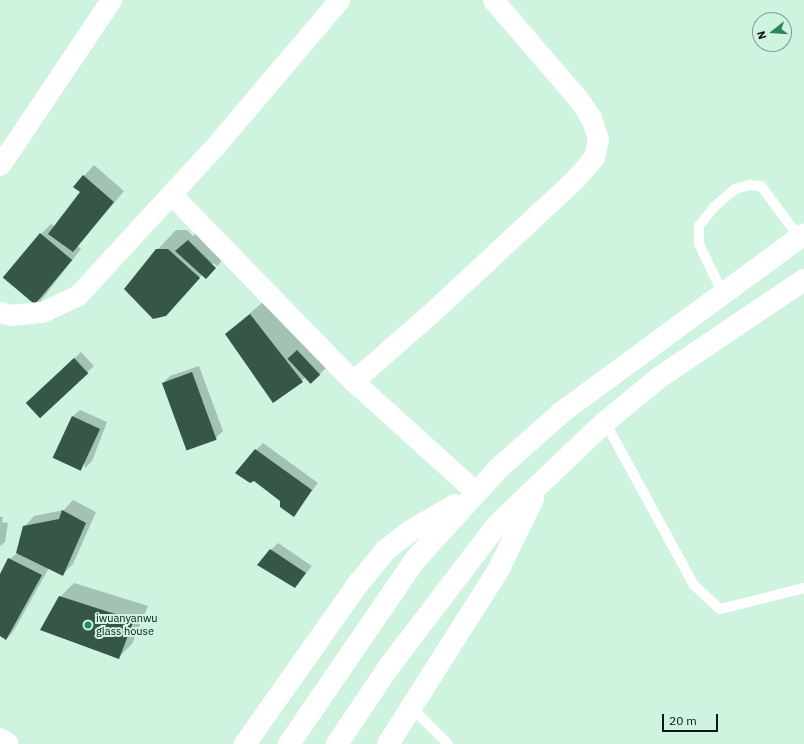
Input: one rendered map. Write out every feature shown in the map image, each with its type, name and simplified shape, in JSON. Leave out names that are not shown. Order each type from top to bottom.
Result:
[{"type":"main road","points":[[289,744],[415,560],[476,492],[562,412],[802,236]]},
{"type":"main road","points":[[337,744],[388,668],[496,526],[605,422],[660,377],[804,280]]},
{"type":"main road","points":[[388,744],[498,571],[539,486]]},
{"type":"main road","points":[[244,744],[358,584],[386,550],[408,532],[476,492]]},
{"type":"main road","points":[[0,739],[8,744]]},
{"type":"street","points":[[0,165],[111,0]]},
{"type":"street","points":[[0,312],[11,316],[42,312],[78,295],[171,194],[339,0]]},
{"type":"street","points":[[353,381],[431,313],[575,179],[594,157],[598,139],[591,118],[580,101],[493,0]]},
{"type":"street","points":[[171,194],[353,381],[476,492]]},
{"type":"lane","points":[[723,294],[699,244],[699,226],[713,208],[735,189],[749,185],[761,186],[802,236]]},
{"type":"lane","points":[[605,422],[694,585],[720,609],[804,588]]},
{"type":"lane","points":[[411,708],[448,744]]},
{"type":"building","points":[[83,175],[114,202],[73,252],[48,234],[80,192],[73,187]]},
{"type":"building","points":[[40,233],[72,260],[35,304],[3,277]]},
{"type":"building","points":[[188,240],[216,268],[206,279],[175,251]]},
{"type":"building","points":[[156,249],[168,249],[200,278],[166,316],[153,319],[124,289]]},
{"type":"building","points":[[250,314],[303,382],[273,403],[225,334]]},
{"type":"building","points":[[297,350],[320,375],[311,384],[287,359]]},
{"type":"building","points":[[74,358],[88,373],[40,418],[26,403]]},
{"type":"building","points":[[192,372],[217,440],[187,451],[162,383]]},
{"type":"building","points":[[72,416],[100,429],[81,471],[53,458]]},
{"type":"building","points":[[255,449],[312,490],[294,517],[280,507],[280,501],[254,481],[250,483],[235,473]]},
{"type":"building","points":[[62,510],[86,523],[63,576],[16,553],[23,526],[59,519]]},
{"type":"building","points":[[270,549],[306,573],[295,588],[257,565]]},
{"type":"building","points":[[8,558],[42,575],[6,640],[0,636],[0,574]]},
{"type":"building","name":"iwuanyanwu glass house","points":[[59,596],[134,620],[119,659],[40,630]]},
{"type":"place","name":"iwuanyanwu glass house","points":[[88,625]]}]
